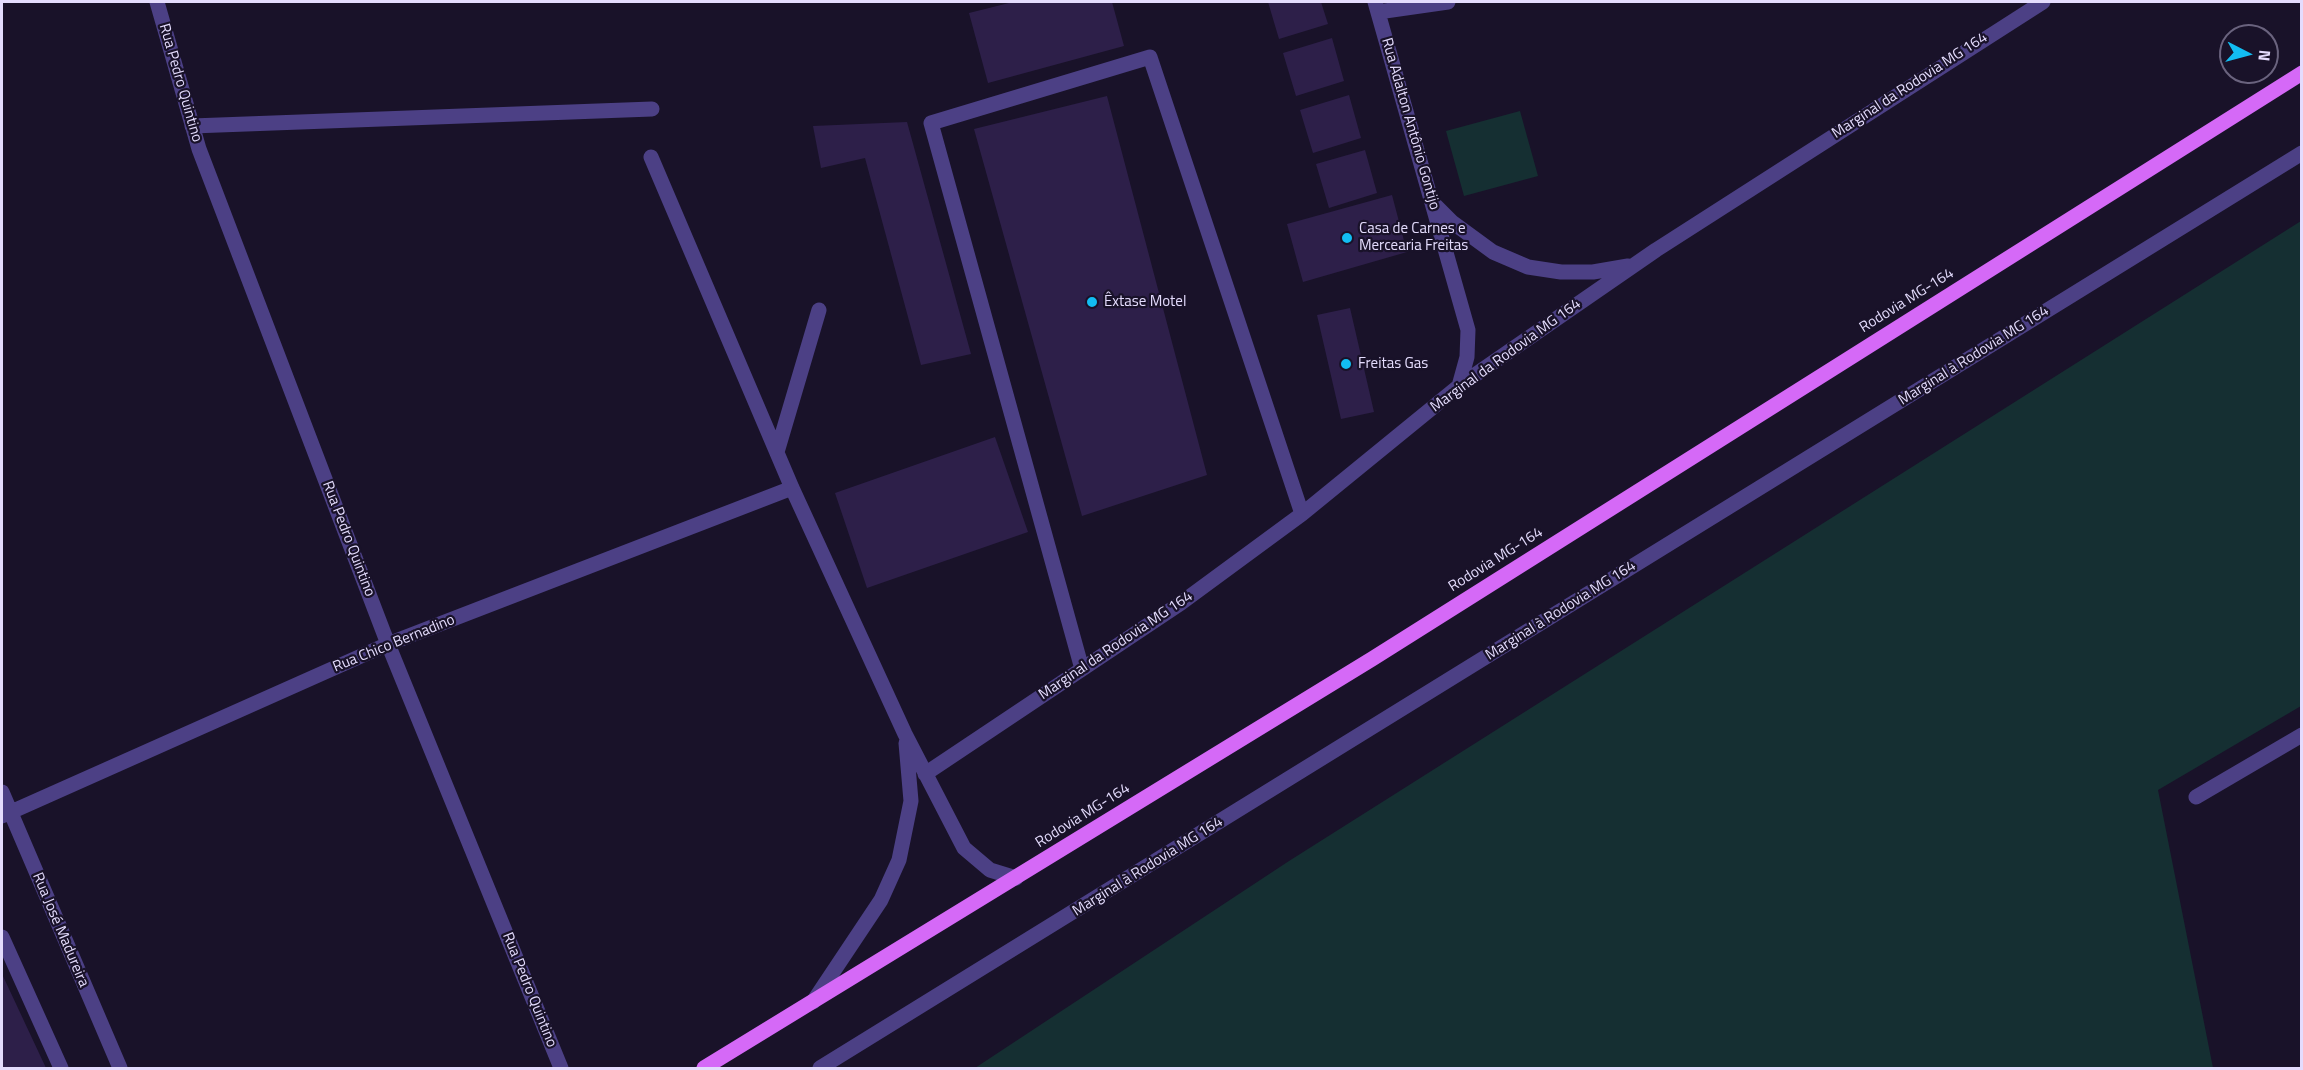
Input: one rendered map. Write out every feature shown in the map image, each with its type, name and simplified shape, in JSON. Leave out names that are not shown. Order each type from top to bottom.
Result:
[{"type":"main road","name":"Rodovia MG-164","points":[[704,1068],[1372,659],[2301,74]]},
{"type":"street","name":"Rua Pedro Quintino","points":[[157,2],[199,149],[388,644],[561,1068]]},
{"type":"street","points":[[1376,7],[1448,2]]},
{"type":"street","name":"Marginal da Rodovia MG 164","points":[[926,774],[1181,603],[1302,514],[1458,386],[1634,265],[2043,2]]},
{"type":"street","name":"Rua Adalton Antônio Gontijo","points":[[1376,7],[1468,330],[1467,357],[1458,386]]},
{"type":"street","points":[[1082,669],[931,123],[1150,57],[1302,514]]},
{"type":"street","points":[[192,126],[652,109]]},
{"type":"street","name":"Marginal à Rodovia MG 164","points":[[820,1068],[2301,153]]},
{"type":"street","points":[[651,157],[792,488],[905,734],[964,848],[990,870],[1016,878]]},
{"type":"street","points":[[1432,202],[1452,222],[1493,252],[1528,267],[1561,272],[1593,272],[1634,265]]},
{"type":"street","points":[[777,452],[819,310]]},
{"type":"street","name":"Rua Chico Bernadino","points":[[5,814],[388,644],[792,488]]},
{"type":"street","points":[[812,1003],[881,900],[899,860],[911,801],[905,734]]},
{"type":"street","points":[[2196,797],[2301,735]]},
{"type":"street","name":"Rua José Madureira","points":[[2,792],[5,814],[120,1068]]},
{"type":"street","points":[[2,937],[61,1068]]},
{"type":"green space","points":[[1520,111],[1538,176],[1464,196],[1446,131]]},
{"type":"green space","points":[[2301,221],[2301,706],[2158,790],[2213,1068],[975,1068],[1289,861]]},
{"type":"building","points":[[1013,2],[1112,2],[1124,46],[988,83],[969,13]]},
{"type":"building","points":[[1268,2],[1321,2],[1328,24],[1279,39]]},
{"type":"building","points":[[1332,38],[1344,81],[1296,96],[1283,53]]},
{"type":"building","points":[[1349,95],[1361,138],[1313,153],[1300,110]]},
{"type":"building","name":"Êxtase Motel","points":[[1107,96],[1207,475],[1082,516],[974,129]]},
{"type":"building","points":[[907,122],[971,354],[921,365],[865,158],[821,168],[813,126]]},
{"type":"building","points":[[1365,150],[1377,193],[1329,208],[1316,164]]},
{"type":"building","name":"Casa de Carnes e Mercearia Freitas","points":[[1392,195],[1407,252],[1303,282],[1287,224]]},
{"type":"building","name":"Freitas Gas","points":[[1350,308],[1374,412],[1341,419],[1317,315]]},
{"type":"building","points":[[995,437],[1028,532],[867,588],[835,493]]},
{"type":"building","points":[[2,974],[46,1068],[2,1068]]},
{"type":"place","name":"Casa de Carnes e Mercearia Freitas","points":[[1347,238]]},
{"type":"place","name":"Êxtase Motel","points":[[1092,302]]},
{"type":"place","name":"Freitas Gas","points":[[1346,364]]}]
